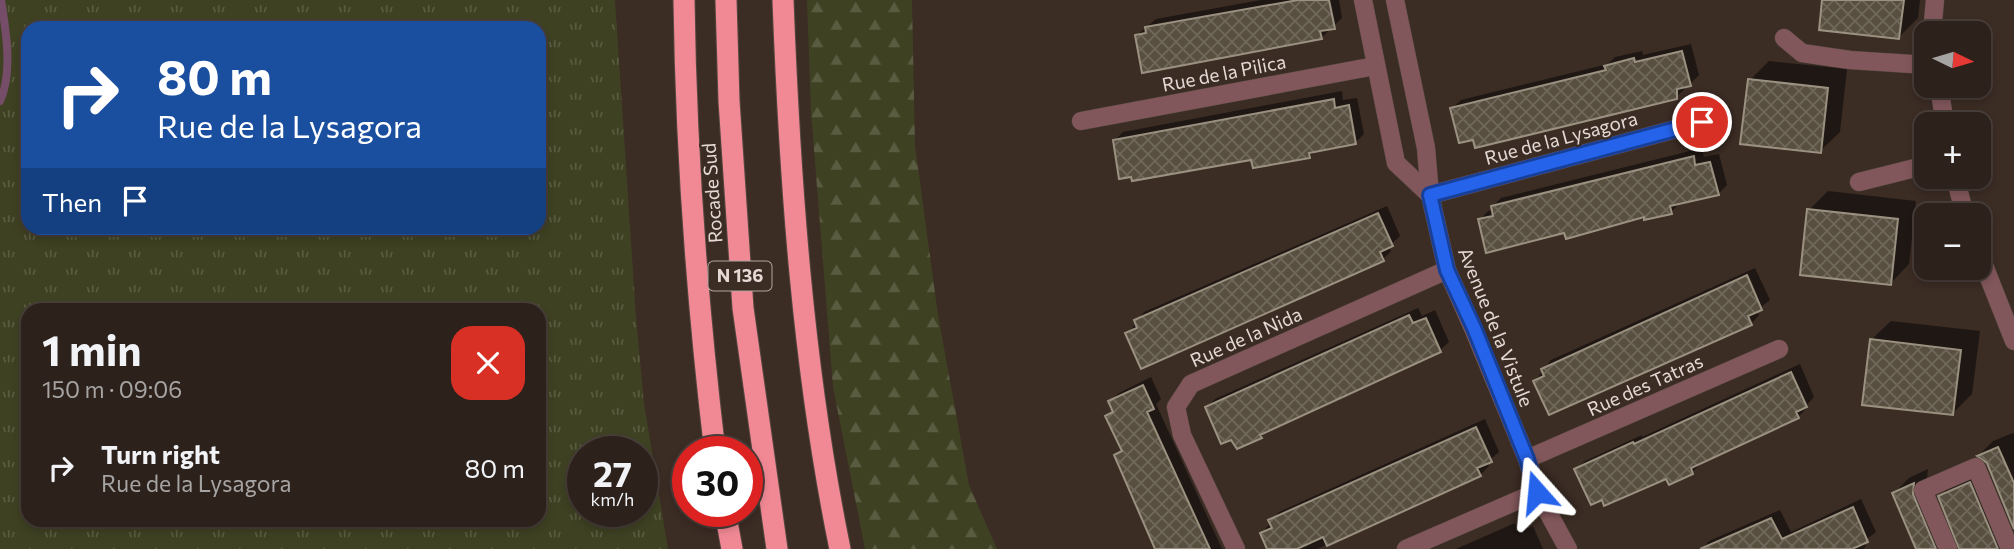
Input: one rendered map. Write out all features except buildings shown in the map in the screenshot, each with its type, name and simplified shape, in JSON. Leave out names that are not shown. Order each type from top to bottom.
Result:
[{"type":"highway","name":"Rocade Sud","points":[[684,0],[690,201],[698,307],[713,436]]},
{"type":"highway","name":"Rocade Sud","points":[[726,0],[729,101],[743,307],[777,549]]},
{"type":"highway","points":[[783,0],[797,237],[824,470],[840,549]]},
{"type":"highway","points":[[728,527],[732,549]]},
{"type":"street","points":[[1363,0],[1396,163],[1430,195]]},
{"type":"street","name":"Avenue de la Vistule","points":[[1395,0],[1426,148],[1430,195],[1447,270],[1474,328],[1527,459],[1537,492],[1568,549]]},
{"type":"street","points":[[1933,21],[1935,0]]},
{"type":"street","points":[[1784,38],[1802,54],[1914,64]]},
{"type":"street","name":"Rue de la Pilica","points":[[1081,121],[1375,66]]},
{"type":"street","name":"Rue de la Lysagora","points":[[1430,195],[1702,122]]},
{"type":"street","points":[[1859,182],[1914,168]]},
{"type":"street","name":"Rue de la Nida","points":[[1236,549],[1182,435],[1176,407],[1191,384],[1447,270]]},
{"type":"street","points":[[1990,280],[2014,341]]},
{"type":"street","name":"Rue des Tatras","points":[[1527,459],[1779,349]]},
{"type":"street","points":[[1948,549],[1923,489],[1976,467],[2010,549]]},
{"type":"street","points":[[1406,549],[1537,492]]},
{"type":"green space","points":[[0,0],[615,0],[636,317],[649,436],[567,436],[567,527],[658,527],[658,488],[668,549],[0,549]]},
{"type":"green space","points":[[807,0],[912,0],[915,145],[938,315],[969,485],[997,549],[865,549],[833,387],[811,112]]},
{"type":"waterway","points":[[0,101],[7,65],[1,0]]},
{"type":"route","points":[[1537,492],[1527,459],[1474,328],[1447,270],[1430,195],[1702,122]]}]
